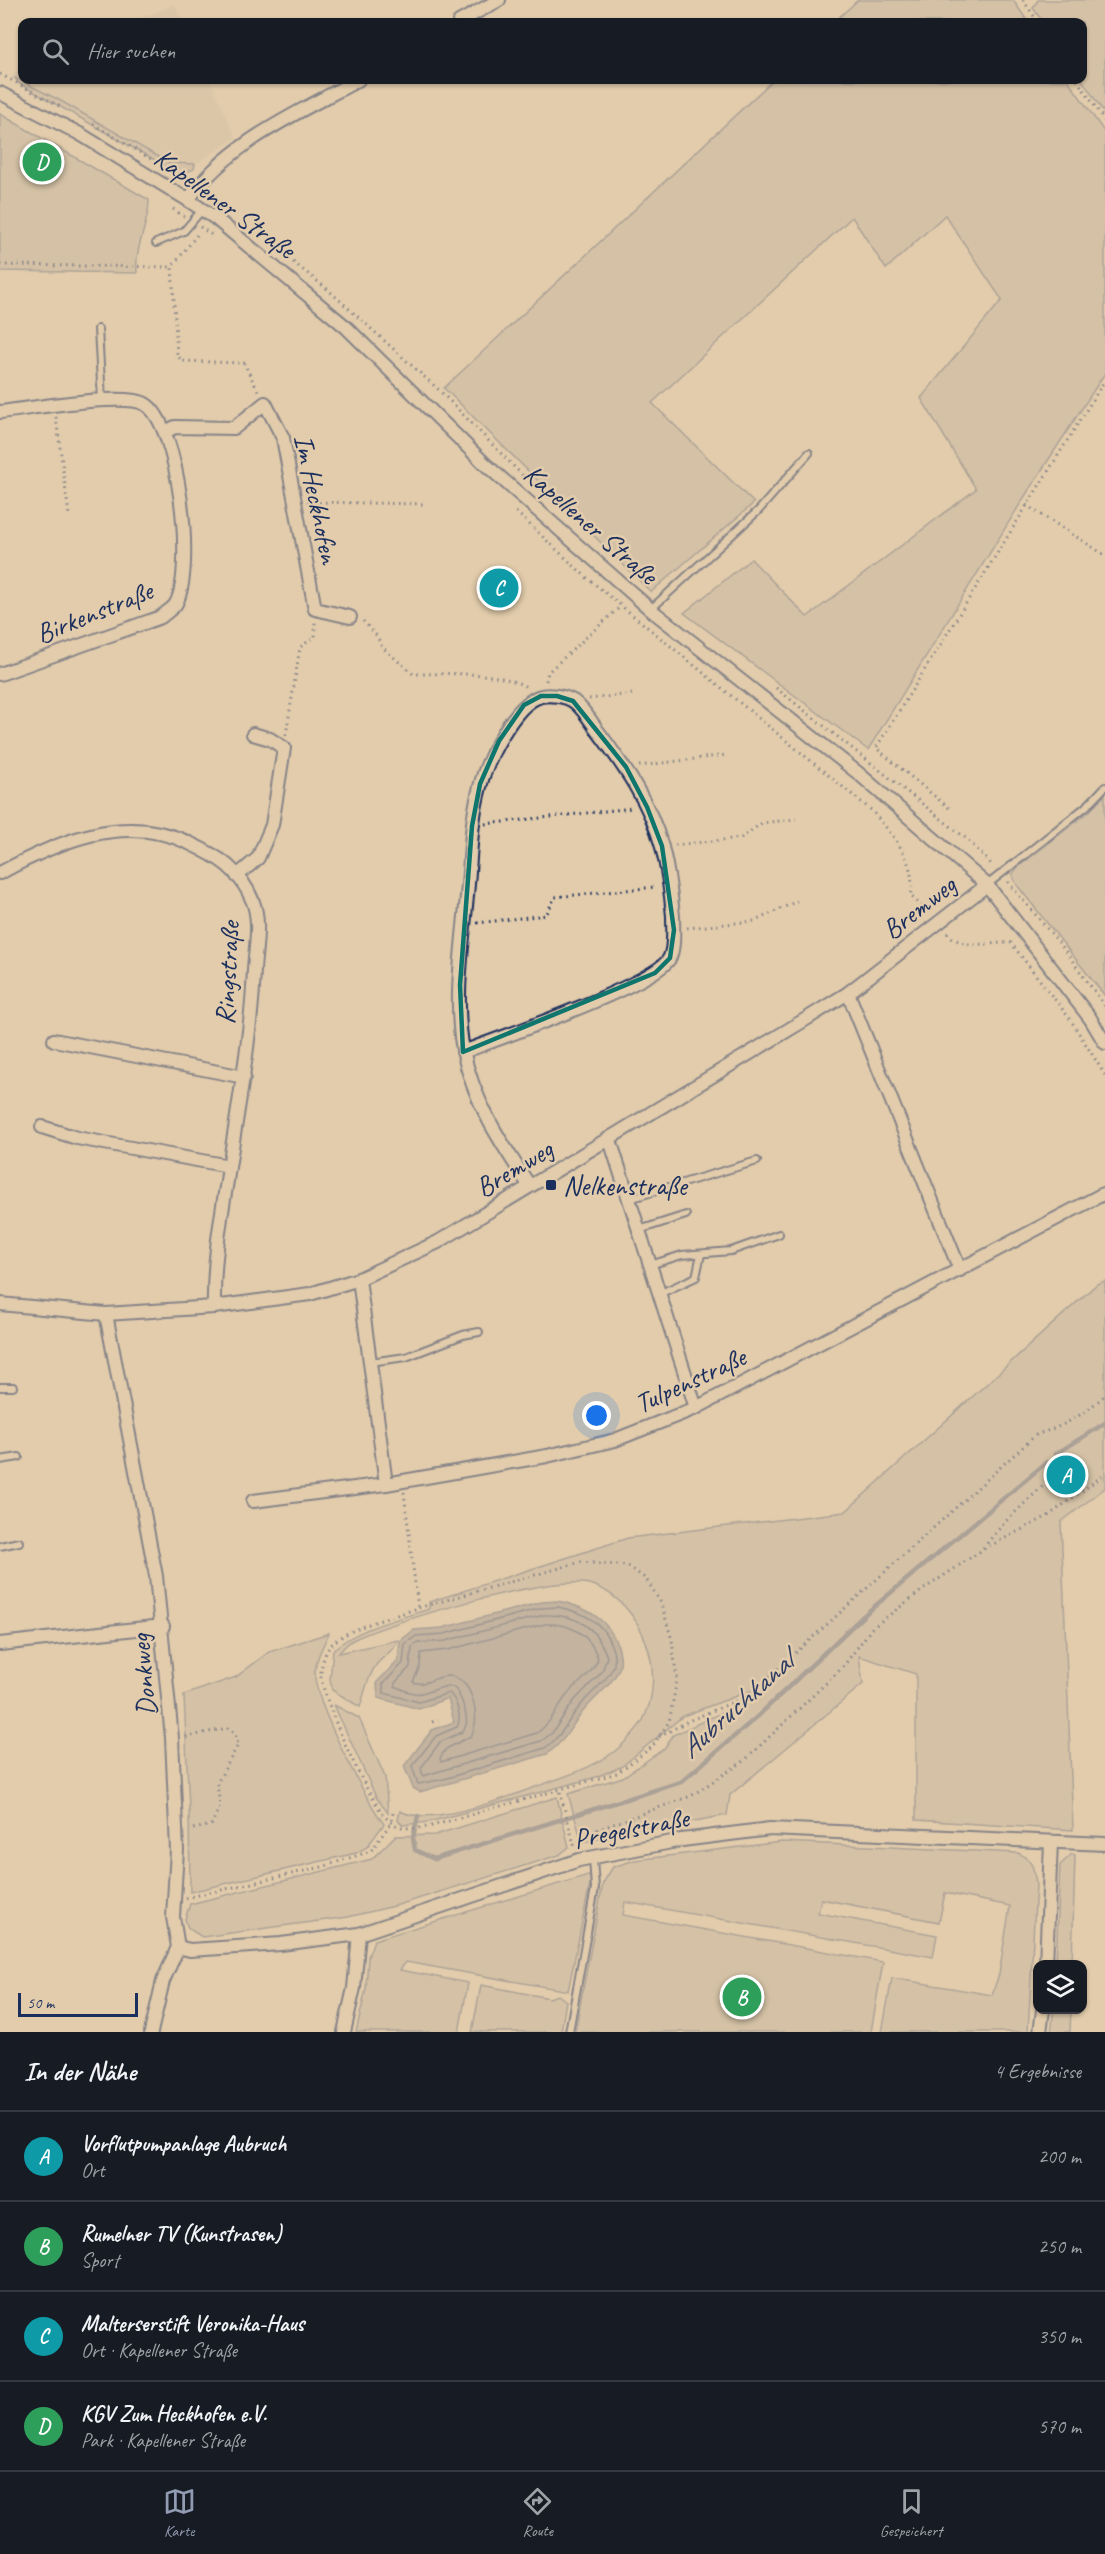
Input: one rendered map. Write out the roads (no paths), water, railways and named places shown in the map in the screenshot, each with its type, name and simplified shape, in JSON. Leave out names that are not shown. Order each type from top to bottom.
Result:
[{"type":"street","points":[[466,18],[499,0]]},
{"type":"street","points":[[188,200],[222,162],[249,141],[351,84]]},
{"type":"street","name":"Kapellener Straße","points":[[0,93],[80,134],[188,200],[346,327],[485,464],[650,609],[858,774],[987,885],[1090,1018],[1105,1043]]},
{"type":"street","name":"Birkenstraße","points":[[0,412],[102,401],[123,400],[144,403],[157,414],[165,432],[181,501],[183,543],[181,583],[175,605],[161,617],[0,674]]},
{"type":"street","name":"Im Heckhofen","points":[[165,432],[175,427],[234,428],[265,403],[283,438],[315,609],[350,617]]},
{"type":"street","points":[[464,1052],[603,997],[655,973],[670,958],[674,930],[670,885],[662,846],[647,807],[626,767],[573,701],[557,696],[541,696],[524,705],[499,741],[480,784],[471,826],[459,1019],[464,1052],[476,1097],[529,1185]]},
{"type":"street","points":[[237,876],[258,858],[272,825],[284,748],[270,739],[253,734]]},
{"type":"street","name":"Ringstraße","points":[[0,873],[67,840],[102,831],[145,831],[179,838],[223,859],[237,876],[253,903],[256,924],[254,987],[244,1077],[213,1270],[214,1307]]},
{"type":"street","name":"Bremweg","points":[[0,1304],[106,1314],[214,1307],[310,1294],[359,1279],[438,1242],[529,1185],[610,1140],[848,993],[987,885]]},
{"type":"street","points":[[848,993],[960,1269]]},
{"type":"street","points":[[54,1040],[244,1077]]},
{"type":"street","points":[[42,1127],[77,1138],[229,1166]]},
{"type":"street","points":[[610,1140],[696,1408]]},
{"type":"street","name":"Tulpenstraße","points":[[253,1501],[403,1482],[547,1456],[615,1440],[696,1408],[1103,1194]]},
{"type":"street","points":[[359,1279],[386,1484]]},
{"type":"street","name":"Donkweg","points":[[106,1314],[141,1486],[163,1626],[177,1831],[173,1917],[178,1947]]},
{"type":"street","points":[[0,1644],[163,1626]]},
{"type":"street","name":"Pregelstraße","points":[[178,1947],[190,1950],[281,1944],[359,1934],[579,1860],[682,1840],[770,1829],[1105,1844]]},
{"type":"street","points":[[1046,1960],[1051,1842]]},
{"type":"street","points":[[344,2032],[354,1988],[359,1934]]},
{"type":"street","points":[[152,2032],[163,1981],[178,1947]]},
{"type":"street","points":[[1040,2032],[1042,2014]]},
{"type":"lane","points":[[156,243],[184,231],[194,223],[202,210]]},
{"type":"lane","points":[[98,329],[102,401]]},
{"type":"lane","points":[[650,609],[759,510],[809,453]]},
{"type":"lane","points":[[987,885],[1088,805],[1105,787]]},
{"type":"lane","points":[[629,1199],[757,1161]]},
{"type":"lane","points":[[639,1230],[686,1215]]},
{"type":"lane","points":[[650,1265],[682,1255],[731,1251],[779,1234]]},
{"type":"lane","points":[[659,1294],[696,1277],[701,1254]]},
{"type":"lane","points":[[370,1362],[406,1357],[463,1335],[479,1332]]},
{"type":"lane","points":[[0,1387],[13,1387]]},
{"type":"lane","points":[[0,1460],[19,1457]]},
{"type":"lane","points":[[0,1546],[19,1542]]},
{"type":"lane","points":[[569,2032],[595,1888],[593,1858]]},
{"type":"water","points":[[558,1601],[587,1610],[595,1615],[614,1636],[618,1646],[620,1664],[612,1680],[586,1708],[564,1738],[547,1754],[420,1792],[413,1788],[404,1766],[432,1730],[454,1722],[448,1698],[419,1709],[378,1698],[377,1682],[398,1661],[400,1641],[414,1630],[442,1628],[542,1602]]},
{"type":"waterway","name":"Aubruchkanal","points":[[1062,1466],[1056,1454],[1105,1423]]},
{"type":"waterway","name":"Aubruchkanal","points":[[418,1816],[413,1838],[415,1850],[434,1859],[681,1782],[758,1716],[863,1616],[1047,1462],[1058,1470]]},
{"type":"place","name":"KGV Zum Heckhofen e.V.","points":[[42,162]]},
{"type":"place","name":"Malterserstift Veronika-Haus","points":[[499,588]]},
{"type":"place","name":"Nelkenstraße","points":[[551,1185]]},
{"type":"place","name":"Vorflutpumpanlage Aubruch","points":[[1066,1475]]},
{"type":"place","name":"Rumelner TV (Kunstrasen)","points":[[742,1997]]}]
